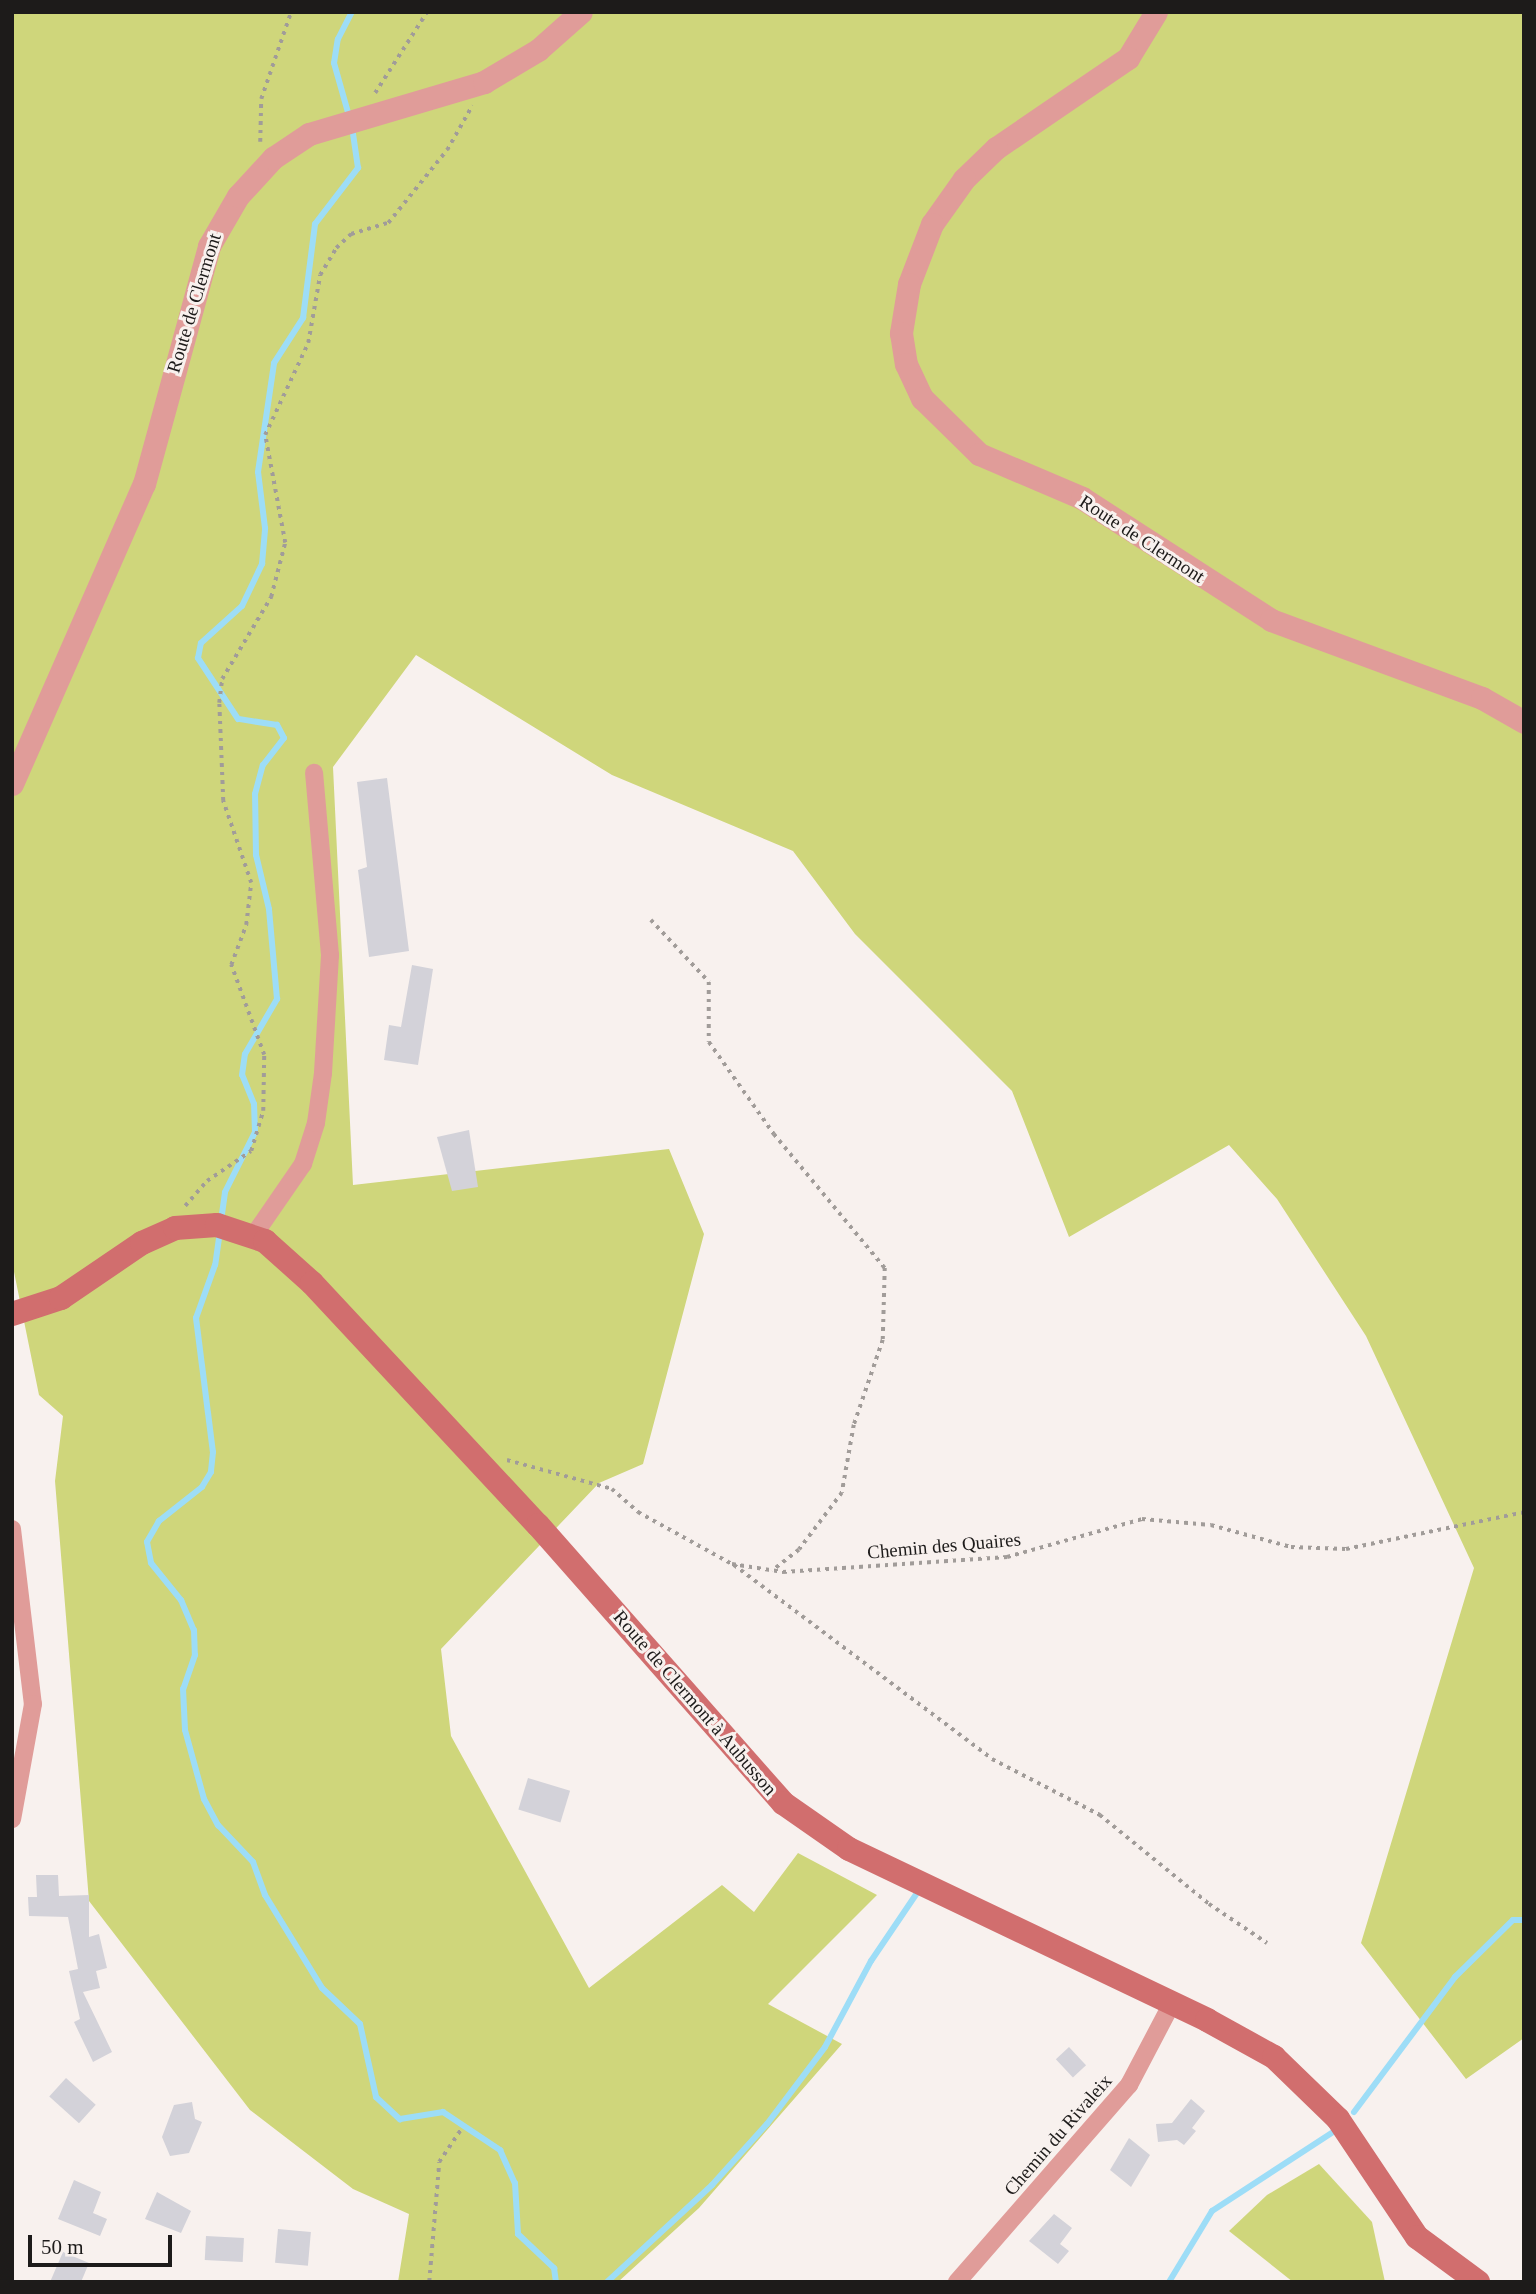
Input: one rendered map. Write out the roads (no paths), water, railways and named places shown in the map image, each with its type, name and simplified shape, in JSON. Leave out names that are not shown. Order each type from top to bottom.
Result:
[{"type":"main road","name":"Route de Clermont à Aubusson","points":[[12,1314],[61,1298],[164,1231],[217,1225],[254,1235],[313,1283],[573,1564],[750,1770],[800,1818],[880,1865],[1242,2038],[1292,2070],[1338,2119],[1418,2237],[1478,2282]]},
{"type":"street","name":"Route de Clermont","points":[[12,784],[144,484],[209,246],[219,222],[260,172],[288,146],[335,125],[484,82],[538,50],[581,12]]},
{"type":"street","name":"Route de Clermont","points":[[1156,12],[1128,58],[996,148],[964,179],[932,224],[909,284],[901,333],[906,365],[922,398],[979,454],[1082,498],[1270,620],[1482,698],[1524,722]]},
{"type":"street","points":[[254,1235],[303,1164],[321,1086],[330,955],[314,773]]},
{"type":"street","points":[[12,1529],[33,1704],[12,1819]]},
{"type":"street","name":"Chemin du Rivaleix","points":[[957,2282],[1129,2085],[1172,2003]]},
{"type":"waterway","points":[[349,116],[334,63],[338,39],[352,12]]},
{"type":"waterway","points":[[221,1221],[225,1192],[255,1132],[254,1104],[242,1075],[245,1054],[277,999],[269,909],[256,855],[255,794],[263,765],[284,738],[277,725],[238,719],[198,658],[201,643],[242,606],[262,564],[265,528],[258,472],[274,363],[303,318],[315,224],[358,168],[352,127]]},
{"type":"waterway","points":[[220,1231],[215,1265],[196,1318],[213,1452],[211,1472],[202,1487],[159,1521],[147,1542],[151,1563],[181,1600],[194,1630],[195,1655],[183,1689],[185,1730],[204,1799],[218,1825],[253,1862],[265,1895],[322,1988],[360,2024],[376,2097],[400,2119],[443,2112],[500,2150],[515,2183],[518,2234],[554,2268],[556,2282]]},
{"type":"waterway","points":[[607,2282],[712,2185],[767,2124],[825,2047],[871,1961],[919,1890]]},
{"type":"waterway","points":[[1354,2112],[1455,1977],[1513,1920],[1524,1920]]},
{"type":"waterway","points":[[1169,2282],[1212,2211],[1333,2132]]}]
